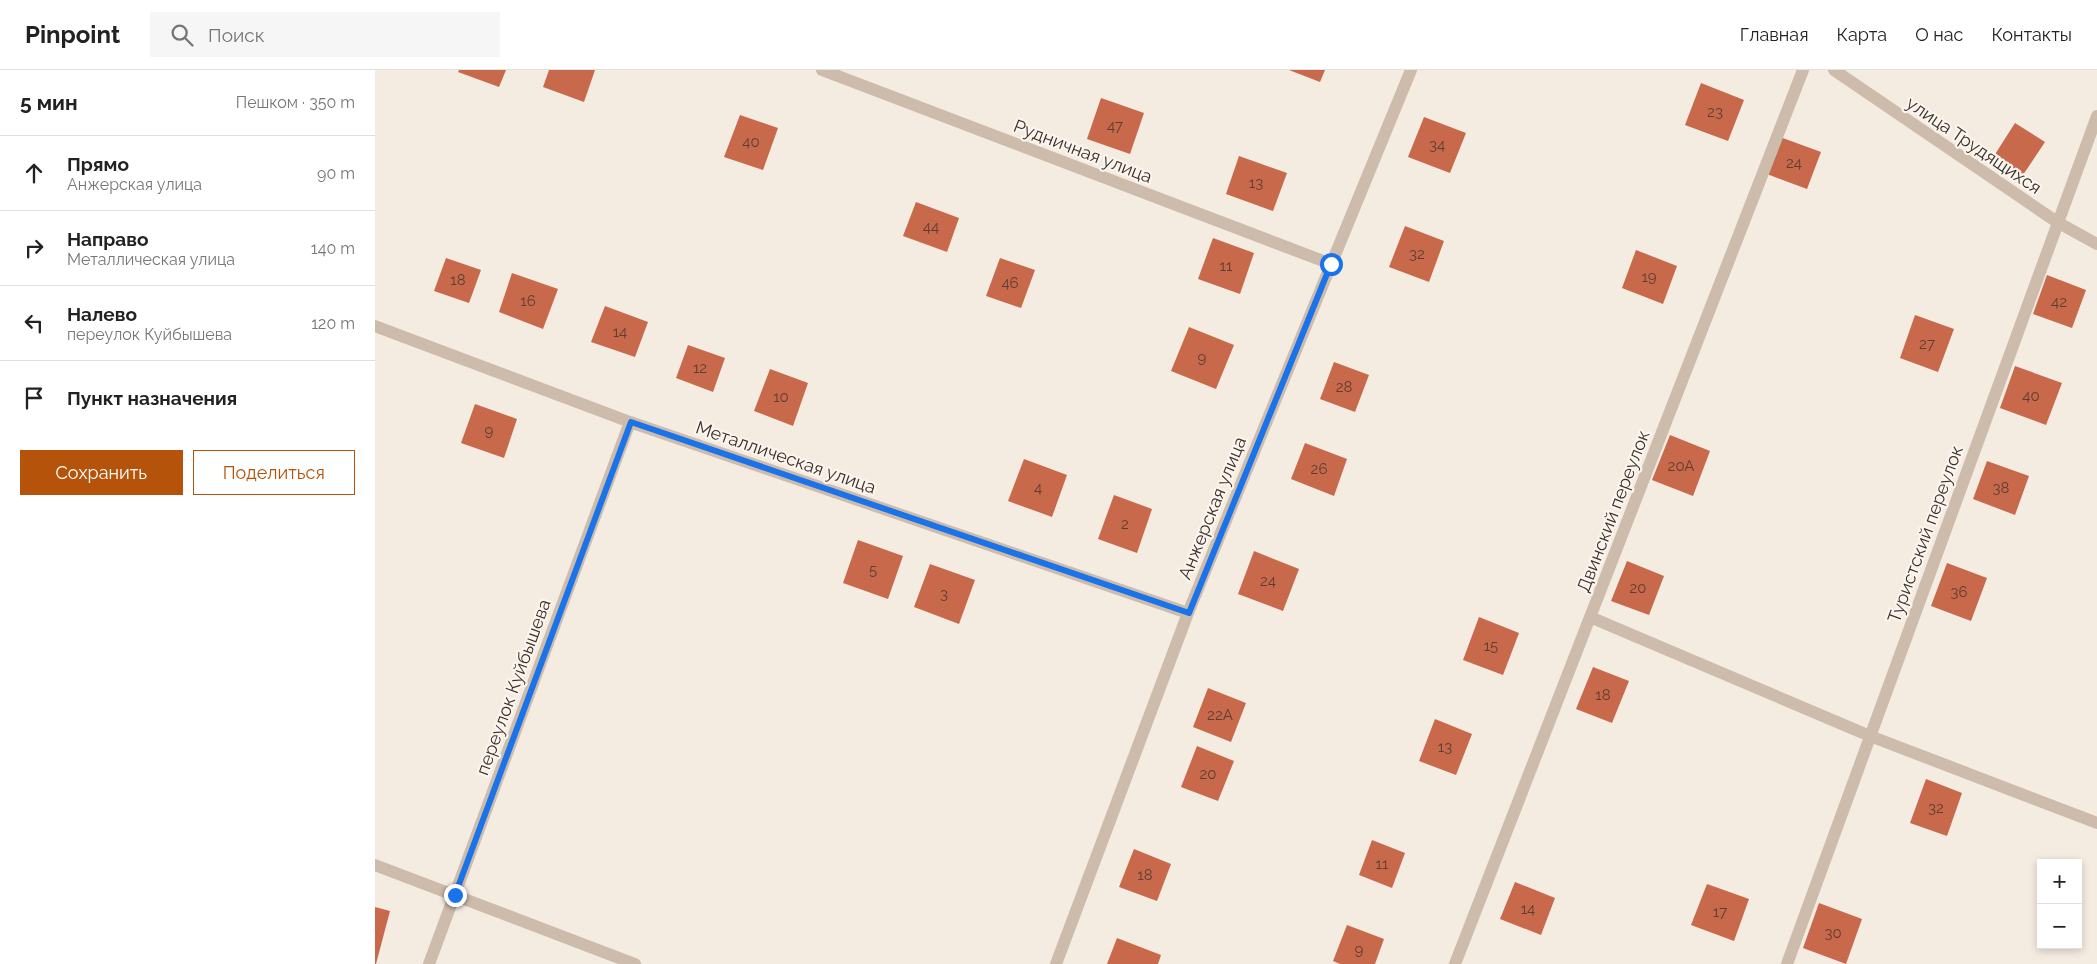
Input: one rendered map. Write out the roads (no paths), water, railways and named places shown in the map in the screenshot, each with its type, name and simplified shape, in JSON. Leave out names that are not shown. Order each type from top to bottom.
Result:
[{"type":"street","name":"Рудничная улица","points":[[822,70],[1331,264]]},
{"type":"street","name":"Анжерская улица","points":[[1056,964],[1189,613],[1411,70]]},
{"type":"street","name":"Двинский переулок","points":[[1455,964],[1803,70]]},
{"type":"street","name":"улица Трудящихся","points":[[1834,70],[2057,222],[2097,244]]},
{"type":"street","name":"Туристский переулок","points":[[1787,964],[2097,116]]},
{"type":"street","name":"Металлическая улица","points":[[375,326],[631,422],[1189,613]]},
{"type":"street","name":"переулок Куйбышева","points":[[429,964],[631,422]]},
{"type":"street","points":[[1590,617],[1870,736],[2097,823]]},
{"type":"street","points":[[375,865],[635,964]]}]
